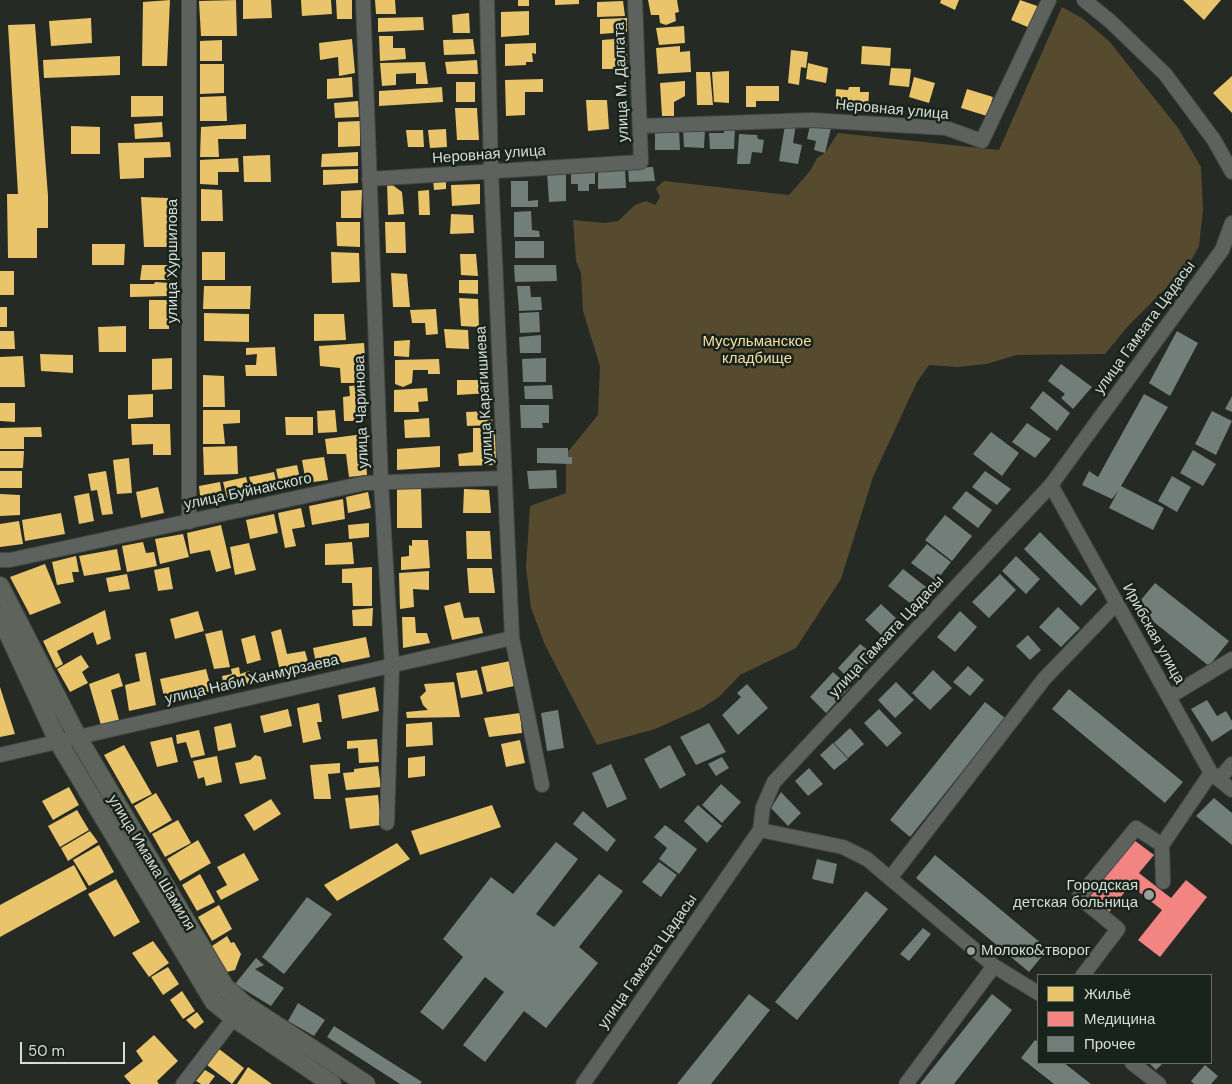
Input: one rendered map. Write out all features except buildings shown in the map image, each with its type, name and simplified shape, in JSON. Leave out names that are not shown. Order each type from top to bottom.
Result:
[{"type":"main road","name":"улица Имама Шамиля","points":[[0,586],[76,736],[239,1011],[332,1084]]},
{"type":"main road","name":"улица Имама Шамиля","points":[[0,616],[59,743],[214,1002],[239,1011],[366,1084]]},
{"type":"street","name":"улица Хуршилова","points":[[189,0],[189,522]]},
{"type":"street","name":"улица Чаринова","points":[[363,0],[381,482],[392,666],[387,823]]},
{"type":"street","name":"улица Карагишиева","points":[[487,0],[491,171],[512,638],[542,785]]},
{"type":"street","name":"улица М. Далгата","points":[[635,0],[641,162]]},
{"type":"street","name":"Неровная улица","points":[[641,126],[811,120],[946,128],[982,141],[1049,0]]},
{"type":"street","points":[[1084,0],[1110,21],[1165,74],[1214,140],[1232,172]]},
{"type":"street","name":"Неровная улица","points":[[369,179],[641,162]]},
{"type":"street","name":"улица Гамзата Цадасы","points":[[583,1084],[760,830],[763,807],[774,782],[1051,485],[1222,250],[1232,223]]},
{"type":"street","name":"улица Буйнакского","points":[[0,560],[10,560],[365,483],[505,478]]},
{"type":"street","name":"Ирибская улица","points":[[1051,485],[1215,776]]},
{"type":"street","points":[[891,877],[1044,679],[1117,603]]},
{"type":"street","name":"улица Наби Ханмурзаева","points":[[0,755],[59,743],[76,736],[512,638]]},
{"type":"street","points":[[1169,697],[1232,659]]},
{"type":"street","points":[[1163,882],[1162,845],[1215,776],[1232,764]]},
{"type":"street","points":[[1215,776],[1232,790]]},
{"type":"street","points":[[1084,974],[1118,929],[1079,897],[1136,828],[1162,845]]},
{"type":"street","points":[[760,830],[843,848],[867,859],[891,877],[994,966],[1037,992]]},
{"type":"street","points":[[906,1084],[994,966]]},
{"type":"street","points":[[183,1084],[239,1011]]},
{"type":"street","points":[[1133,1064],[1159,1084]]},
{"type":"green space","name":"Мусульманское кладбище","points":[[1062,7],[1082,18],[1109,41],[1178,128],[1201,167],[1203,210],[1199,246],[1188,266],[1128,326],[1105,354],[1017,355],[986,364],[958,367],[929,365],[917,382],[873,477],[841,579],[796,648],[740,675],[719,697],[702,708],[655,729],[597,745],[545,645],[531,608],[526,567],[530,506],[566,493],[566,454],[598,415],[600,366],[583,311],[581,273],[576,261],[573,220],[604,223],[618,221],[635,205],[646,201],[655,205],[660,197],[656,188],[664,181],[789,195],[810,171],[817,158],[825,153],[838,133],[999,150]]},
{"type":"place","name":"Городская детская больница","points":[[1149,895]]},
{"type":"place","name":"Молоко&творог","points":[[971,951]]}]
